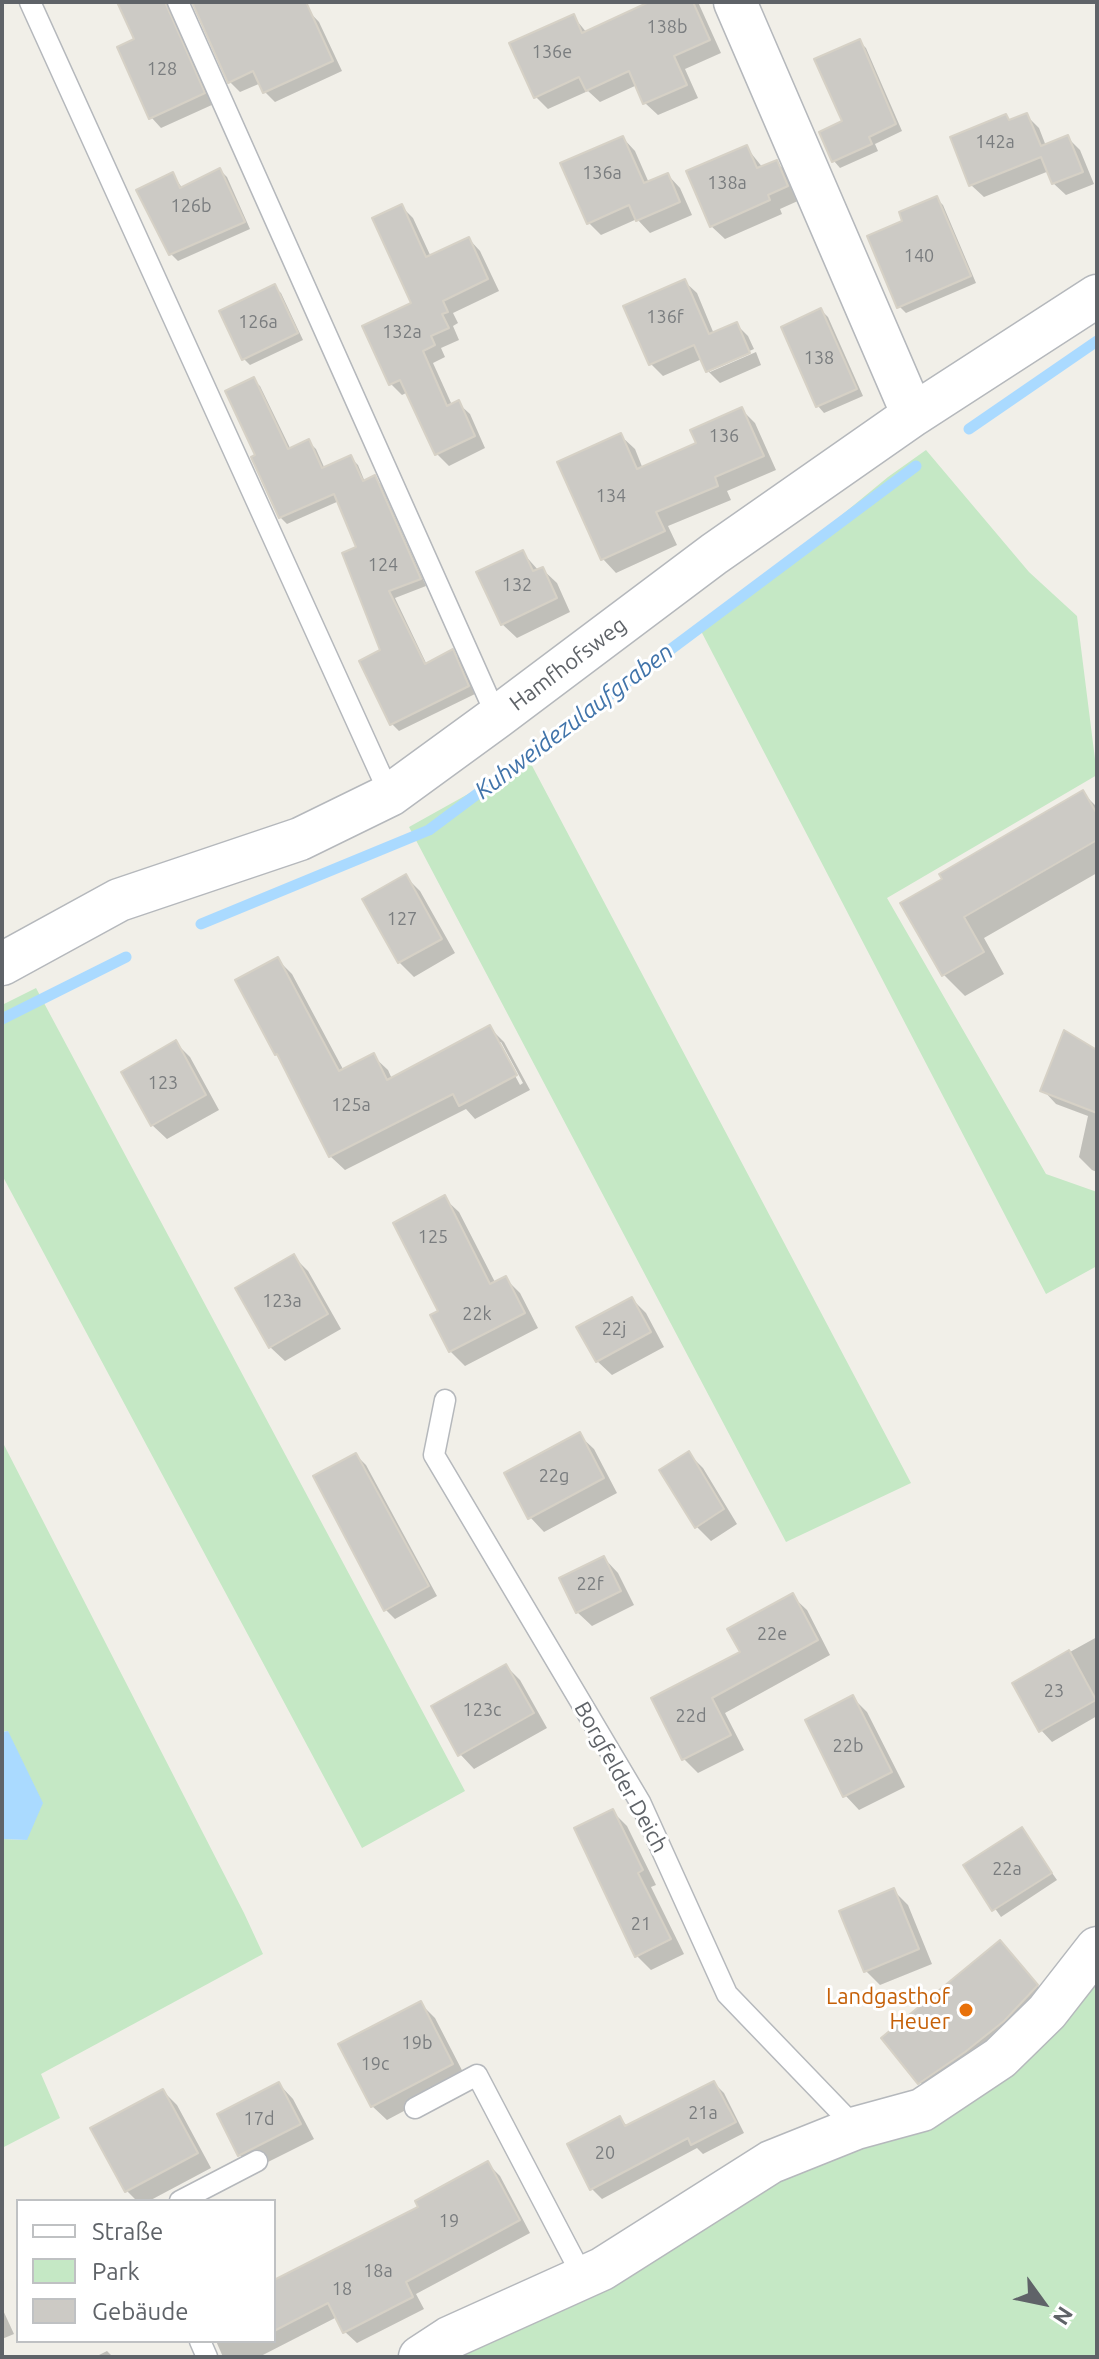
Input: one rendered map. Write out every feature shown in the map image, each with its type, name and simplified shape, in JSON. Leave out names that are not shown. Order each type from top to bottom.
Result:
[{"type":"street","points":[[735,2],[913,415]]},
{"type":"street","name":"Hamfhofsweg","points":[[2,964],[119,900],[300,839],[390,795],[714,554],[913,415],[1097,296]]},
{"type":"street","points":[[420,2357],[449,2338],[602,2269],[771,2162],[856,2128],[922,2110],[1000,2058],[1047,2012],[1097,1948]]},
{"type":"lane","points":[[30,2],[390,795]]},
{"type":"lane","points":[[178,2],[497,717]]},
{"type":"lane","name":"Borgfelder Deich","points":[[445,1400],[434,1455],[640,1802],[727,1994],[856,2128]]},
{"type":"lane","points":[[415,2108],[477,2075],[583,2277]]},
{"type":"lane","points":[[184,2199],[257,2161]]},
{"type":"green space","points":[[926,450],[1029,572],[1077,616],[1097,775],[887,898],[1046,1174],[1097,1192],[1097,1266],[1046,1294],[701,631],[888,477]]},
{"type":"green space","points":[[529,760],[911,1483],[786,1542],[409,827]]},
{"type":"green space","points":[[36,988],[465,1791],[362,1848],[2,1175],[2,1005]]},
{"type":"green space","points":[[2,1441],[263,1954],[41,2074],[60,2118],[2,2148],[2,1839],[27,1840],[8,1731],[2,1732]]},
{"type":"green space","points":[[1097,1958],[1097,2357],[455,2357],[807,2161],[906,2131]]},
{"type":"water","points":[[8,1731],[43,1803],[27,1840],[2,1839],[2,1732]]},
{"type":"building","points":[[117,2],[165,2],[205,93],[149,119],[117,47],[134,39]]},
{"type":"building","points":[[192,2],[306,2],[333,61],[263,93],[253,71],[228,83]]},
{"type":"building","points":[[649,2],[693,2],[710,40],[674,56],[687,85],[643,104],[629,71],[586,91],[579,77],[534,98],[509,43],[574,14],[582,33]]},
{"type":"building","points":[[860,39],[896,124],[869,137],[872,144],[832,162],[819,132],[842,121],[814,59]]},
{"type":"building","points":[[1027,113],[1041,146],[1068,135],[1083,172],[1052,184],[1041,157],[969,186],[950,137],[1006,114],[1009,120]]},
{"type":"building","points":[[623,136],[644,183],[668,173],[680,202],[636,221],[629,205],[587,224],[560,163]]},
{"type":"building","points":[[747,145],[757,168],[777,160],[788,186],[768,195],[770,200],[710,227],[686,171]]},
{"type":"building","points":[[220,168],[245,222],[169,255],[136,190],[173,172],[180,188]]},
{"type":"building","points":[[937,196],[971,276],[897,308],[867,236],[902,221],[899,212]]},
{"type":"building","points":[[402,204],[426,257],[469,237],[488,279],[443,301],[448,312],[442,314],[449,328],[431,336],[435,345],[423,351],[447,406],[459,400],[475,436],[435,455],[400,380],[389,385],[362,326],[411,303],[372,218]]},
{"type":"building","points":[[685,279],[709,334],[737,322],[750,353],[706,372],[694,345],[649,365],[623,306]]},
{"type":"building","points":[[275,284],[298,333],[242,360],[219,311]]},
{"type":"building","points":[[821,308],[857,389],[816,407],[781,327]]},
{"type":"building","points":[[254,377],[288,449],[309,439],[322,468],[351,455],[363,481],[375,475],[421,579],[389,591],[425,664],[453,649],[469,686],[390,725],[359,661],[380,650],[342,553],[356,547],[334,494],[279,518],[251,457],[255,455],[225,391]]},
{"type":"building","points":[[742,407],[764,456],[715,477],[718,486],[656,512],[665,531],[601,560],[557,462],[621,433],[637,469],[696,443],[690,430]]},
{"type":"building","points":[[523,550],[533,571],[543,567],[557,598],[501,625],[476,572]]},
{"type":"building","points":[[1083,790],[1097,814],[1097,840],[964,917],[984,952],[942,976],[900,903],[942,879],[939,874]]},
{"type":"building","points":[[406,874],[442,939],[398,963],[362,899]]},
{"type":"building","points":[[278,957],[339,1071],[374,1053],[387,1080],[490,1025],[517,1075],[459,1106],[453,1094],[329,1157],[235,980]]},
{"type":"building","points":[[1064,1030],[1097,1050],[1097,1113],[1040,1091]]},
{"type":"building","points":[[176,1040],[206,1095],[151,1126],[121,1072]]},
{"type":"building","points":[[445,1195],[490,1284],[506,1276],[525,1313],[449,1352],[430,1315],[438,1311],[393,1223]]},
{"type":"building","points":[[294,1254],[328,1314],[269,1348],[235,1288]]},
{"type":"building","points":[[632,1297],[651,1332],[596,1362],[576,1327]]},
{"type":"building","points":[[580,1432],[604,1478],[528,1519],[504,1473]]},
{"type":"building","points":[[689,1451],[724,1509],[695,1528],[659,1470]]},
{"type":"building","points":[[356,1453],[429,1586],[384,1611],[313,1476]]},
{"type":"building","points":[[604,1556],[621,1591],[576,1613],[559,1578]]},
{"type":"building","points":[[793,1593],[818,1640],[712,1698],[731,1735],[682,1760],[651,1698],[740,1652],[727,1629]]},
{"type":"building","points":[[1069,1650],[1096,1700],[1039,1732],[1012,1683]]},
{"type":"building","points":[[506,1664],[534,1713],[458,1756],[431,1706]]},
{"type":"building","points":[[853,1695],[892,1772],[843,1797],[805,1720]]},
{"type":"building","points":[[613,1809],[643,1870],[638,1873],[671,1939],[635,1957],[574,1828]]},
{"type":"building","points":[[1022,1827],[1052,1873],[992,1911],[963,1865]]},
{"type":"building","points":[[894,1888],[919,1949],[864,1972],[839,1911]]},
{"type":"building","points":[[1000,1940],[1038,1985],[1004,2021],[918,2084],[881,2038]]},
{"type":"building","points":[[421,2001],[453,2064],[371,2107],[338,2044]]},
{"type":"building","points":[[714,2081],[736,2122],[691,2145],[688,2138],[590,2190],[567,2144],[620,2116],[625,2126]]},
{"type":"building","points":[[279,2082],[301,2124],[238,2156],[217,2114]]},
{"type":"building","points":[[163,2089],[198,2153],[125,2192],[90,2128]]},
{"type":"building","points":[[488,2161],[520,2220],[406,2282],[413,2297],[343,2333],[328,2303],[276,2330],[276,2279],[418,2207],[415,2201]]},
{"type":"waterway","name":"Kuhweidezulaufgraben","points":[[969,429],[1097,341]]},
{"type":"waterway","name":"Kuhweidezulaufgraben","points":[[201,924],[429,830],[916,466]]},
{"type":"waterway","name":"Kuhweidezulaufgraben","points":[[2,1019],[126,957]]},
{"type":"place","name":"Landgasthof Heuer","points":[[966,2010]]}]
